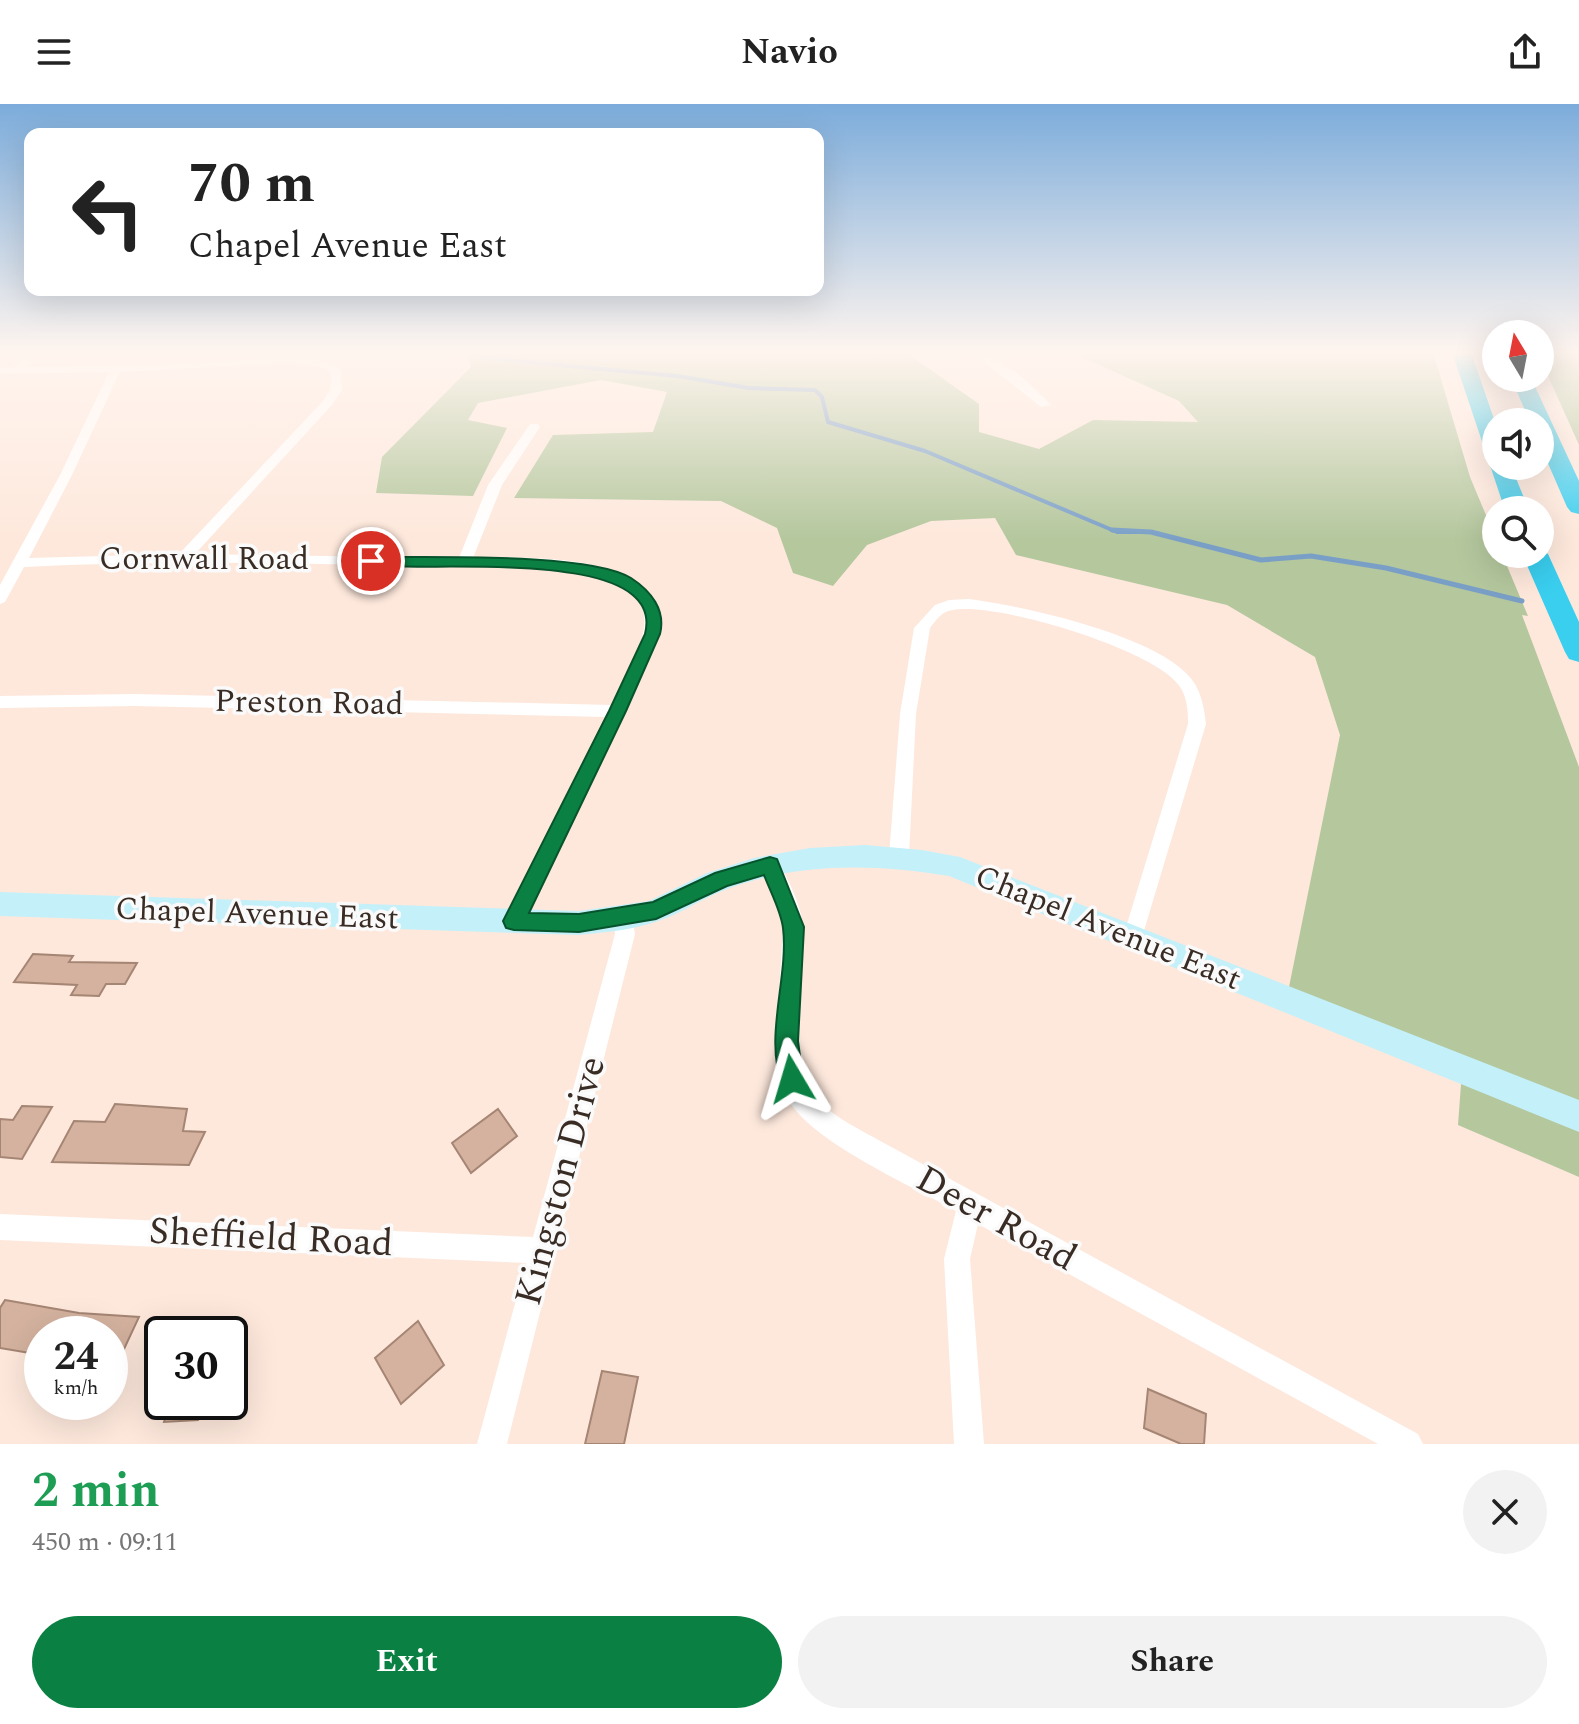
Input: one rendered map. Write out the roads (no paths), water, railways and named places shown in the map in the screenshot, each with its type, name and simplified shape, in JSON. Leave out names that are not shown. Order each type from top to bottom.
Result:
[{"type":"highway","points":[[1537,415],[1579,507]]},
{"type":"highway","points":[[1541,568],[1579,652]]},
{"type":"street","points":[[0,599],[93,415]]},
{"type":"street","points":[[184,557],[317,415]]},
{"type":"street","points":[[464,563],[495,485],[534,427]]},
{"type":"street","name":"Cornwall Road","points":[[20,563],[184,557],[567,566],[611,575],[640,592],[650,604],[655,625],[618,711],[514,921]]},
{"type":"street","points":[[899,856],[908,714],[922,628],[929,617],[952,604],[994,607],[1116,640],[1179,674],[1196,704],[1197,724],[1133,937]]},
{"type":"street","name":"Preston Road","points":[[0,702],[135,700],[618,711]]},
{"type":"street","name":"Chapel Avenue East","points":[[0,904],[579,923],[656,910],[722,879],[770,865],[849,853],[899,856],[951,865],[1579,1116]]},
{"type":"street","name":"Deer Road","points":[[770,865],[793,927],[787,1059],[797,1094],[809,1108],[852,1137],[970,1206],[1408,1444]]},
{"type":"street","name":"Kingston Drive","points":[[492,1444],[625,934],[624,917]]},
{"type":"street","points":[[969,1444],[957,1259],[970,1206]]},
{"type":"street","name":"Sheffield Road","points":[[0,1227],[542,1251]]},
{"type":"waterway","points":[[826,415],[828,422],[925,451],[1112,530]]},
{"type":"waterway","points":[[1112,530],[1151,532]]},
{"type":"waterway","points":[[1112,530],[1151,532]]},
{"type":"waterway","points":[[1151,532],[1261,560],[1311,556],[1386,568],[1522,601]]}]
